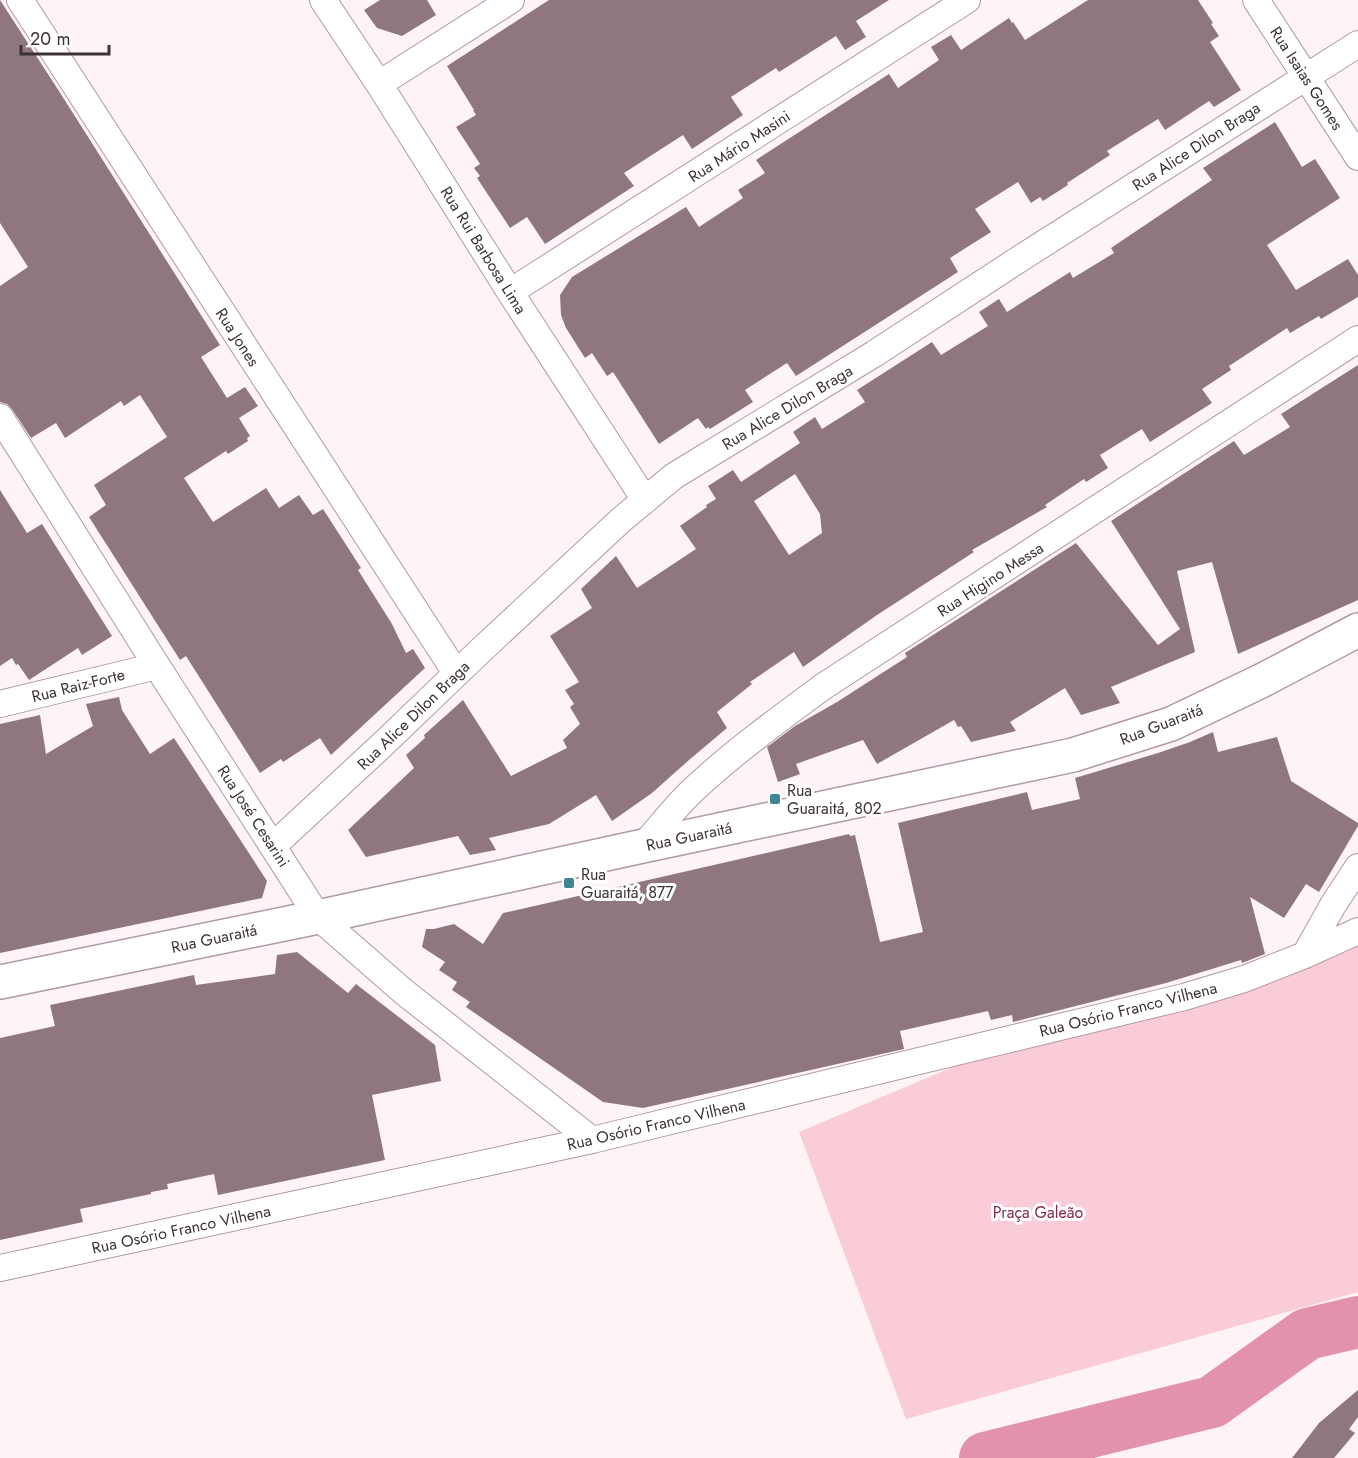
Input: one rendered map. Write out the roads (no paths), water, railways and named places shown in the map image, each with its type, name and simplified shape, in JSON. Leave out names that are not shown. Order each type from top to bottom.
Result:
[{"type":"street","name":"Rua Jones","points":[[20,0],[456,673]]},
{"type":"street","name":"Rua Rui Barbosa Lima","points":[[322,0],[379,84],[645,500]]},
{"type":"street","points":[[379,84],[511,0]]},
{"type":"street","name":"Rua Mário Masini","points":[[510,292],[967,0]]},
{"type":"street","name":"Rua Isaias Gomes","points":[[1256,0],[1358,157]]},
{"type":"street","name":"Rua Alice Dilon Braga","points":[[273,846],[621,520],[674,476],[874,354],[1358,44]]},
{"type":"street","name":"Rua Higino Messa","points":[[643,846],[687,797],[713,773],[768,726],[824,686],[1358,339]]},
{"type":"street","name":"Rua José Cesarini","points":[[0,417],[318,917],[404,992],[592,1140]]},
{"type":"street","name":"Rua Guaraitá","points":[[0,982],[318,917],[1072,755],[1171,724],[1261,681],[1358,630]]},
{"type":"street","name":"Rua Raiz-Forte","points":[[0,704],[157,666]]},
{"type":"street","points":[[1305,954],[1358,867]]},
{"type":"street","name":"Rua Osório Franco Vilhena","points":[[0,1268],[592,1140],[1184,997],[1244,979],[1358,931]]},
{"type":"waterway","points":[[985,1458],[1212,1402],[1307,1334],[1358,1322]]},
{"type":"place","name":"Rua Guaraitá, 802","points":[[775,799]]},
{"type":"place","name":"Rua Guaraitá, 877","points":[[569,883]]},
{"type":"park label","name":"Praça Galeão","points":[[1038,1212]]}]
